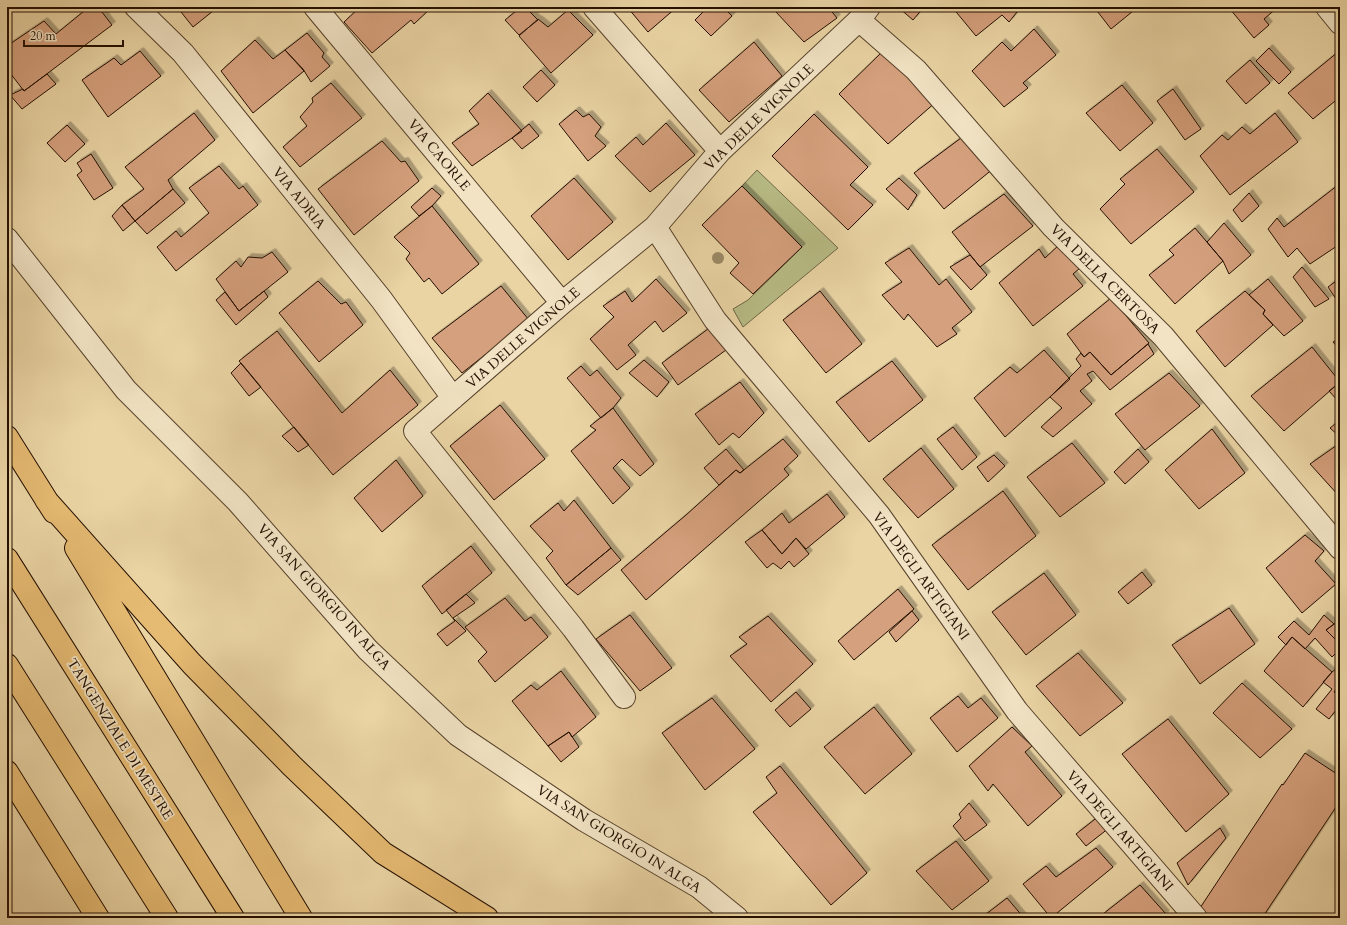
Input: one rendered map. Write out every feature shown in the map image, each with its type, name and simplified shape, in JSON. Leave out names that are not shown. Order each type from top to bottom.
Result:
[{"type":"highway","points":[[7,437],[301,918]]},
{"type":"highway","points":[[46,500],[192,664],[292,766],[377,848],[415,874],[487,918]]},
{"type":"highway","name":"TANGENZIALE DI MESTRE","points":[[7,559],[233,918]]},
{"type":"highway","points":[[7,665],[167,918]]},
{"type":"highway","points":[[7,772],[98,918]]},
{"type":"street","name":"VIA ADRIA","points":[[136,7],[183,53],[380,300],[453,398]]},
{"type":"street","name":"VIA CAORLE","points":[[315,7],[562,303]]},
{"type":"street","points":[[594,7],[720,151]]},
{"type":"street","points":[[1327,7],[1340,23]]},
{"type":"street","name":"VIA DELLE VIGNOLE","points":[[624,697],[573,628],[415,431],[562,303],[655,227],[720,151],[864,14]]},
{"type":"street","name":"VIA DELLA CERTOSA","points":[[864,14],[916,70],[1053,227],[1163,336],[1340,548]]},
{"type":"street","name":"VIA DEGLI ARTIGIANI","points":[[655,227],[715,320],[879,515],[1017,711],[1196,918]]},
{"type":"street","name":"VIA SAN GIORGIO IN ALGA","points":[[7,239],[126,390],[238,502],[368,650],[458,735],[584,820],[699,886],[737,918]]},
{"type":"green space","points":[[757,170],[838,248],[743,327],[733,309],[748,300],[802,247],[742,186]]},
{"type":"building","points":[[89,7],[98,7],[112,25],[24,91],[7,69],[7,46],[44,21],[56,34]]},
{"type":"building","points":[[177,7],[218,7],[193,27]]},
{"type":"building","points":[[360,7],[432,7],[414,24],[411,20],[372,53],[344,22]]},
{"type":"building","points":[[521,7],[525,7],[538,20],[519,35],[505,20]]},
{"type":"building","points":[[677,7],[648,32],[628,8]]},
{"type":"building","points":[[708,7],[723,7],[732,16],[711,36],[695,20]]},
{"type":"building","points":[[783,7],[828,7],[837,18],[804,42],[776,12]]},
{"type":"building","points":[[924,7],[913,20],[899,8]]},
{"type":"building","points":[[952,7],[1021,7],[1009,22],[1002,15],[976,36]]},
{"type":"building","points":[[1094,7],[1138,7],[1111,29]]},
{"type":"building","points":[[1233,7],[1278,7],[1264,19],[1269,25],[1254,38],[1230,9]]},
{"type":"building","points":[[568,10],[593,35],[551,73],[519,36],[538,19],[548,27]]},
{"type":"building","points":[[1034,29],[1056,55],[1023,83],[1028,88],[1004,107],[972,71],[1002,42],[1011,51]]},
{"type":"building","points":[[307,33],[324,53],[322,57],[330,66],[311,82],[303,69],[285,50]]},
{"type":"building","points":[[255,40],[273,59],[285,50],[304,71],[253,113],[221,71]]},
{"type":"building","points":[[754,42],[782,76],[729,122],[699,90]]},
{"type":"building","points":[[1269,48],[1291,72],[1279,84],[1256,61]]},
{"type":"building","points":[[884,50],[937,101],[888,144],[839,94]]},
{"type":"building","points":[[140,51],[161,76],[108,117],[82,80],[114,58],[121,65]]},
{"type":"building","points":[[1338,52],[1340,55],[1340,97],[1313,119],[1288,93]]},
{"type":"building","points":[[1250,60],[1270,83],[1246,104],[1226,81]]},
{"type":"building","points":[[541,70],[555,85],[537,102],[523,87]]},
{"type":"building","points":[[47,74],[56,84],[22,109],[10,95],[23,89],[24,91]]},
{"type":"building","points":[[331,83],[362,118],[300,167],[283,147],[307,126],[300,117],[313,102],[312,98]]},
{"type":"building","points":[[1122,85],[1153,123],[1120,151],[1086,113]]},
{"type":"building","points":[[1173,89],[1201,129],[1185,140],[1157,101]]},
{"type":"building","points":[[488,93],[522,131],[472,166],[452,143],[479,124],[469,111]]},
{"type":"building","points":[[576,110],[583,117],[589,114],[601,127],[595,136],[606,146],[588,161],[559,124]]},
{"type":"building","points":[[194,113],[215,140],[168,180],[173,189],[135,221],[122,205],[144,189],[125,167]]},
{"type":"building","points":[[1275,113],[1298,142],[1230,195],[1200,156],[1222,135],[1228,140],[1242,127],[1250,134]]},
{"type":"building","points":[[814,114],[868,167],[850,185],[873,205],[848,230],[772,156]]},
{"type":"building","points":[[666,123],[695,155],[650,192],[615,156],[636,137],[643,145]]},
{"type":"building","points":[[529,124],[539,136],[522,149],[512,138]]},
{"type":"building","points":[[67,125],[85,144],[65,162],[47,143]]},
{"type":"building","points":[[965,135],[994,168],[944,209],[914,173]]},
{"type":"building","points":[[382,141],[401,162],[405,161],[419,181],[354,235],[318,189]]},
{"type":"building","points":[[1157,149],[1194,192],[1131,244],[1100,209],[1125,184],[1120,179]]},
{"type":"building","points":[[91,154],[113,188],[94,200],[77,175],[82,171],[77,163]]},
{"type":"building","points":[[219,166],[239,189],[243,186],[258,205],[176,271],[157,247],[176,231],[181,237],[209,213],[189,188]]},
{"type":"building","points":[[574,178],[613,222],[568,260],[531,216]]},
{"type":"building","points":[[899,178],[917,195],[908,210],[886,189]]},
{"type":"building","points":[[1338,185],[1340,188],[1340,244],[1310,264],[1297,248],[1288,257],[1268,229],[1277,218],[1284,227]]},
{"type":"building","points":[[742,186],[802,247],[753,294],[730,273],[739,263],[702,225]]},
{"type":"building","points":[[432,188],[441,196],[432,206],[419,216],[411,207]]},
{"type":"building","points":[[173,189],[185,203],[147,234],[135,221]]},
{"type":"building","points":[[1249,193],[1259,206],[1242,222],[1233,210]]},
{"type":"building","points":[[1004,194],[1033,226],[980,267],[952,232]]},
{"type":"building","points":[[122,205],[135,221],[123,231],[112,216]]},
{"type":"building","points":[[432,206],[479,264],[442,294],[429,278],[424,282],[406,259],[410,253],[394,237]]},
{"type":"building","points":[[1224,223],[1251,255],[1229,274],[1223,261],[1207,242]]},
{"type":"building","points":[[1195,228],[1223,261],[1175,304],[1149,275],[1174,255],[1169,250]]},
{"type":"building","points":[[1060,244],[1080,268],[1073,274],[1083,286],[1033,326],[999,283],[1039,249],[1045,258]]},
{"type":"building","points":[[909,248],[939,285],[946,279],[972,312],[952,328],[957,334],[937,347],[908,314],[904,320],[882,295],[902,282],[885,263]]},
{"type":"building","points":[[272,252],[288,272],[239,311],[216,279],[236,261],[241,267],[248,257],[262,258]]},
{"type":"building","points":[[970,255],[987,275],[971,290],[950,267]]},
{"type":"building","points":[[1302,267],[1329,299],[1315,307],[1293,277]]},
{"type":"building","points":[[1340,278],[1340,305],[1328,287]]},
{"type":"building","points":[[656,279],[687,313],[663,332],[655,321],[628,345],[636,355],[617,370],[590,339],[614,317],[603,306],[625,291],[632,302]]},
{"type":"building","points":[[1268,279],[1303,321],[1284,336],[1263,314],[1265,310],[1249,295]]},
{"type":"building","points":[[318,281],[341,304],[346,302],[363,325],[319,362],[279,313]]},
{"type":"building","points":[[501,286],[529,320],[462,373],[432,338]]},
{"type":"building","points":[[264,291],[268,297],[236,325],[216,300],[225,292],[239,311]]},
{"type":"building","points":[[820,291],[862,344],[826,373],[783,320]]},
{"type":"building","points":[[1245,291],[1265,310],[1263,314],[1273,325],[1225,367],[1196,331]]},
{"type":"building","points":[[1111,298],[1149,343],[1111,375],[1090,352],[1084,357],[1067,334]]},
{"type":"building","points":[[712,326],[726,350],[678,385],[662,363]]},
{"type":"building","points":[[277,331],[342,413],[390,370],[418,405],[333,475],[239,361]]},
{"type":"building","points":[[1340,338],[1340,350],[1333,342]]},
{"type":"building","points":[[1148,344],[1154,354],[1110,390],[1093,371],[1087,374],[1092,381],[1080,391],[1092,404],[1053,437],[1041,427],[1062,408],[1050,397],[1081,366],[1076,359],[1081,353],[1084,357],[1090,352],[1111,375]]},
{"type":"building","points":[[1312,347],[1340,382],[1284,431],[1251,396]]},
{"type":"building","points":[[1044,350],[1070,379],[1005,437],[974,398],[1010,367],[1017,373]]},
{"type":"building","points":[[644,360],[669,382],[657,397],[629,373]]},
{"type":"building","points":[[892,361],[923,400],[869,442],[836,402]]},
{"type":"building","points":[[241,363],[261,387],[249,396],[231,373]]},
{"type":"building","points":[[581,366],[590,376],[597,370],[621,398],[613,408],[601,418],[567,378]]},
{"type":"building","points":[[1169,373],[1200,406],[1145,450],[1115,414]]},
{"type":"building","points":[[740,382],[764,413],[739,438],[733,433],[719,445],[695,414]]},
{"type":"building","points":[[1340,382],[1340,401],[1339,402],[1329,391]]},
{"type":"building","points":[[500,405],[545,459],[494,500],[450,446]]},
{"type":"building","points":[[613,408],[654,464],[640,476],[622,459],[613,468],[630,488],[613,504],[571,451],[596,430],[590,426]]},
{"type":"building","points":[[1340,420],[1340,437],[1330,428]]},
{"type":"building","points":[[294,427],[309,445],[298,452],[282,436]]},
{"type":"building","points":[[953,427],[977,457],[962,470],[937,439]]},
{"type":"building","points":[[1212,429],[1245,473],[1199,509],[1165,470]]},
{"type":"building","points":[[783,439],[798,456],[784,469],[789,475],[646,600],[621,570],[736,470],[740,473]]},
{"type":"building","points":[[1072,443],[1105,483],[1060,517],[1027,477]]},
{"type":"building","points":[[1340,443],[1340,496],[1339,496],[1310,464]]},
{"type":"building","points":[[921,448],[954,489],[918,518],[883,479]]},
{"type":"building","points":[[726,449],[744,470],[740,473],[736,470],[719,485],[704,468]]},
{"type":"building","points":[[1138,449],[1149,462],[1125,484],[1114,472]]},
{"type":"building","points":[[994,455],[1005,466],[988,482],[977,467]]},
{"type":"building","points":[[396,460],[423,496],[382,532],[354,498]]},
{"type":"building","points":[[1003,491],[1036,536],[968,590],[932,545]]},
{"type":"building","points":[[827,494],[845,517],[806,549],[796,538],[782,554],[762,530],[782,513],[789,523]]},
{"type":"building","points":[[574,500],[611,548],[566,585],[546,558],[553,551],[530,526],[558,503],[564,511]]},
{"type":"building","points":[[762,530],[782,554],[796,538],[809,554],[794,567],[789,561],[781,569],[773,563],[767,568],[745,542]]},
{"type":"building","points":[[1305,535],[1324,551],[1315,561],[1336,584],[1302,613],[1266,568]]},
{"type":"building","points":[[471,546],[492,573],[442,614],[422,586]]},
{"type":"building","points":[[611,548],[621,560],[578,595],[566,585]]},
{"type":"building","points":[[1142,572],[1152,585],[1128,604],[1118,592]]},
{"type":"building","points":[[1044,573],[1076,615],[1026,655],[992,612]]},
{"type":"building","points":[[898,589],[914,609],[854,660],[838,641]]},
{"type":"building","points":[[466,594],[475,603],[453,618],[466,631],[447,646],[437,634],[455,621],[446,610]]},
{"type":"building","points":[[505,598],[525,621],[531,617],[548,637],[495,682],[478,661],[487,652],[465,627]]},
{"type":"building","points":[[1229,608],[1255,644],[1200,684],[1172,645]]},
{"type":"building","points":[[912,611],[919,620],[896,642],[889,632]]},
{"type":"building","points":[[630,615],[672,668],[640,691],[596,639]]},
{"type":"building","points":[[1324,615],[1334,624],[1326,630],[1340,644],[1340,649],[1332,657],[1315,638],[1305,649],[1292,637],[1286,645],[1278,637],[1294,621],[1309,635]]},
{"type":"building","points":[[768,616],[813,664],[771,702],[730,656],[747,644],[739,637]]},
{"type":"building","points":[[1340,620],[1340,644],[1326,630]]},
{"type":"building","points":[[1292,637],[1332,672],[1303,707],[1264,671]]},
{"type":"building","points":[[1078,653],[1123,703],[1080,736],[1036,686]]},
{"type":"building","points":[[1340,666],[1340,684],[1334,692],[1340,696],[1340,705],[1329,719],[1316,709],[1332,689],[1323,682]]},
{"type":"building","points":[[561,671],[596,717],[572,737],[569,732],[548,746],[512,701],[531,685],[537,690]]},
{"type":"building","points":[[1242,683],[1292,729],[1260,758],[1213,713]]},
{"type":"building","points":[[796,692],[811,709],[790,727],[775,710]]},
{"type":"building","points":[[958,696],[968,708],[981,698],[998,718],[957,752],[930,718]]},
{"type":"building","points":[[712,698],[755,749],[705,790],[662,733]]},
{"type":"building","points":[[874,707],[912,754],[865,794],[824,747]]},
{"type":"building","points":[[1168,719],[1229,794],[1186,832],[1122,754]]},
{"type":"building","points":[[1012,727],[1032,746],[1025,752],[1062,796],[1028,826],[993,784],[988,791],[969,766]]},
{"type":"building","points":[[569,732],[579,747],[561,762],[548,746]]},
{"type":"building","points":[[1305,753],[1340,776],[1340,801],[1262,918],[1203,918],[1196,914],[1282,784],[1283,785]]},
{"type":"building","points":[[780,766],[867,873],[831,905],[753,812],[777,793],[766,777]]},
{"type":"building","points":[[969,803],[987,825],[965,841],[953,826],[961,818],[959,814]]},
{"type":"building","points":[[1099,816],[1109,828],[1086,846],[1076,834]]},
{"type":"building","points":[[1220,828],[1226,838],[1188,885],[1177,863]]},
{"type":"building","points":[[956,841],[989,881],[952,910],[916,871]]},
{"type":"building","points":[[1096,848],[1113,867],[1051,918],[1023,884],[1046,866],[1056,877]]},
{"type":"building","points":[[1140,885],[1166,914],[1161,918],[1106,918],[1103,914]]},
{"type":"building","points":[[1007,898],[1024,918],[981,918]]}]
